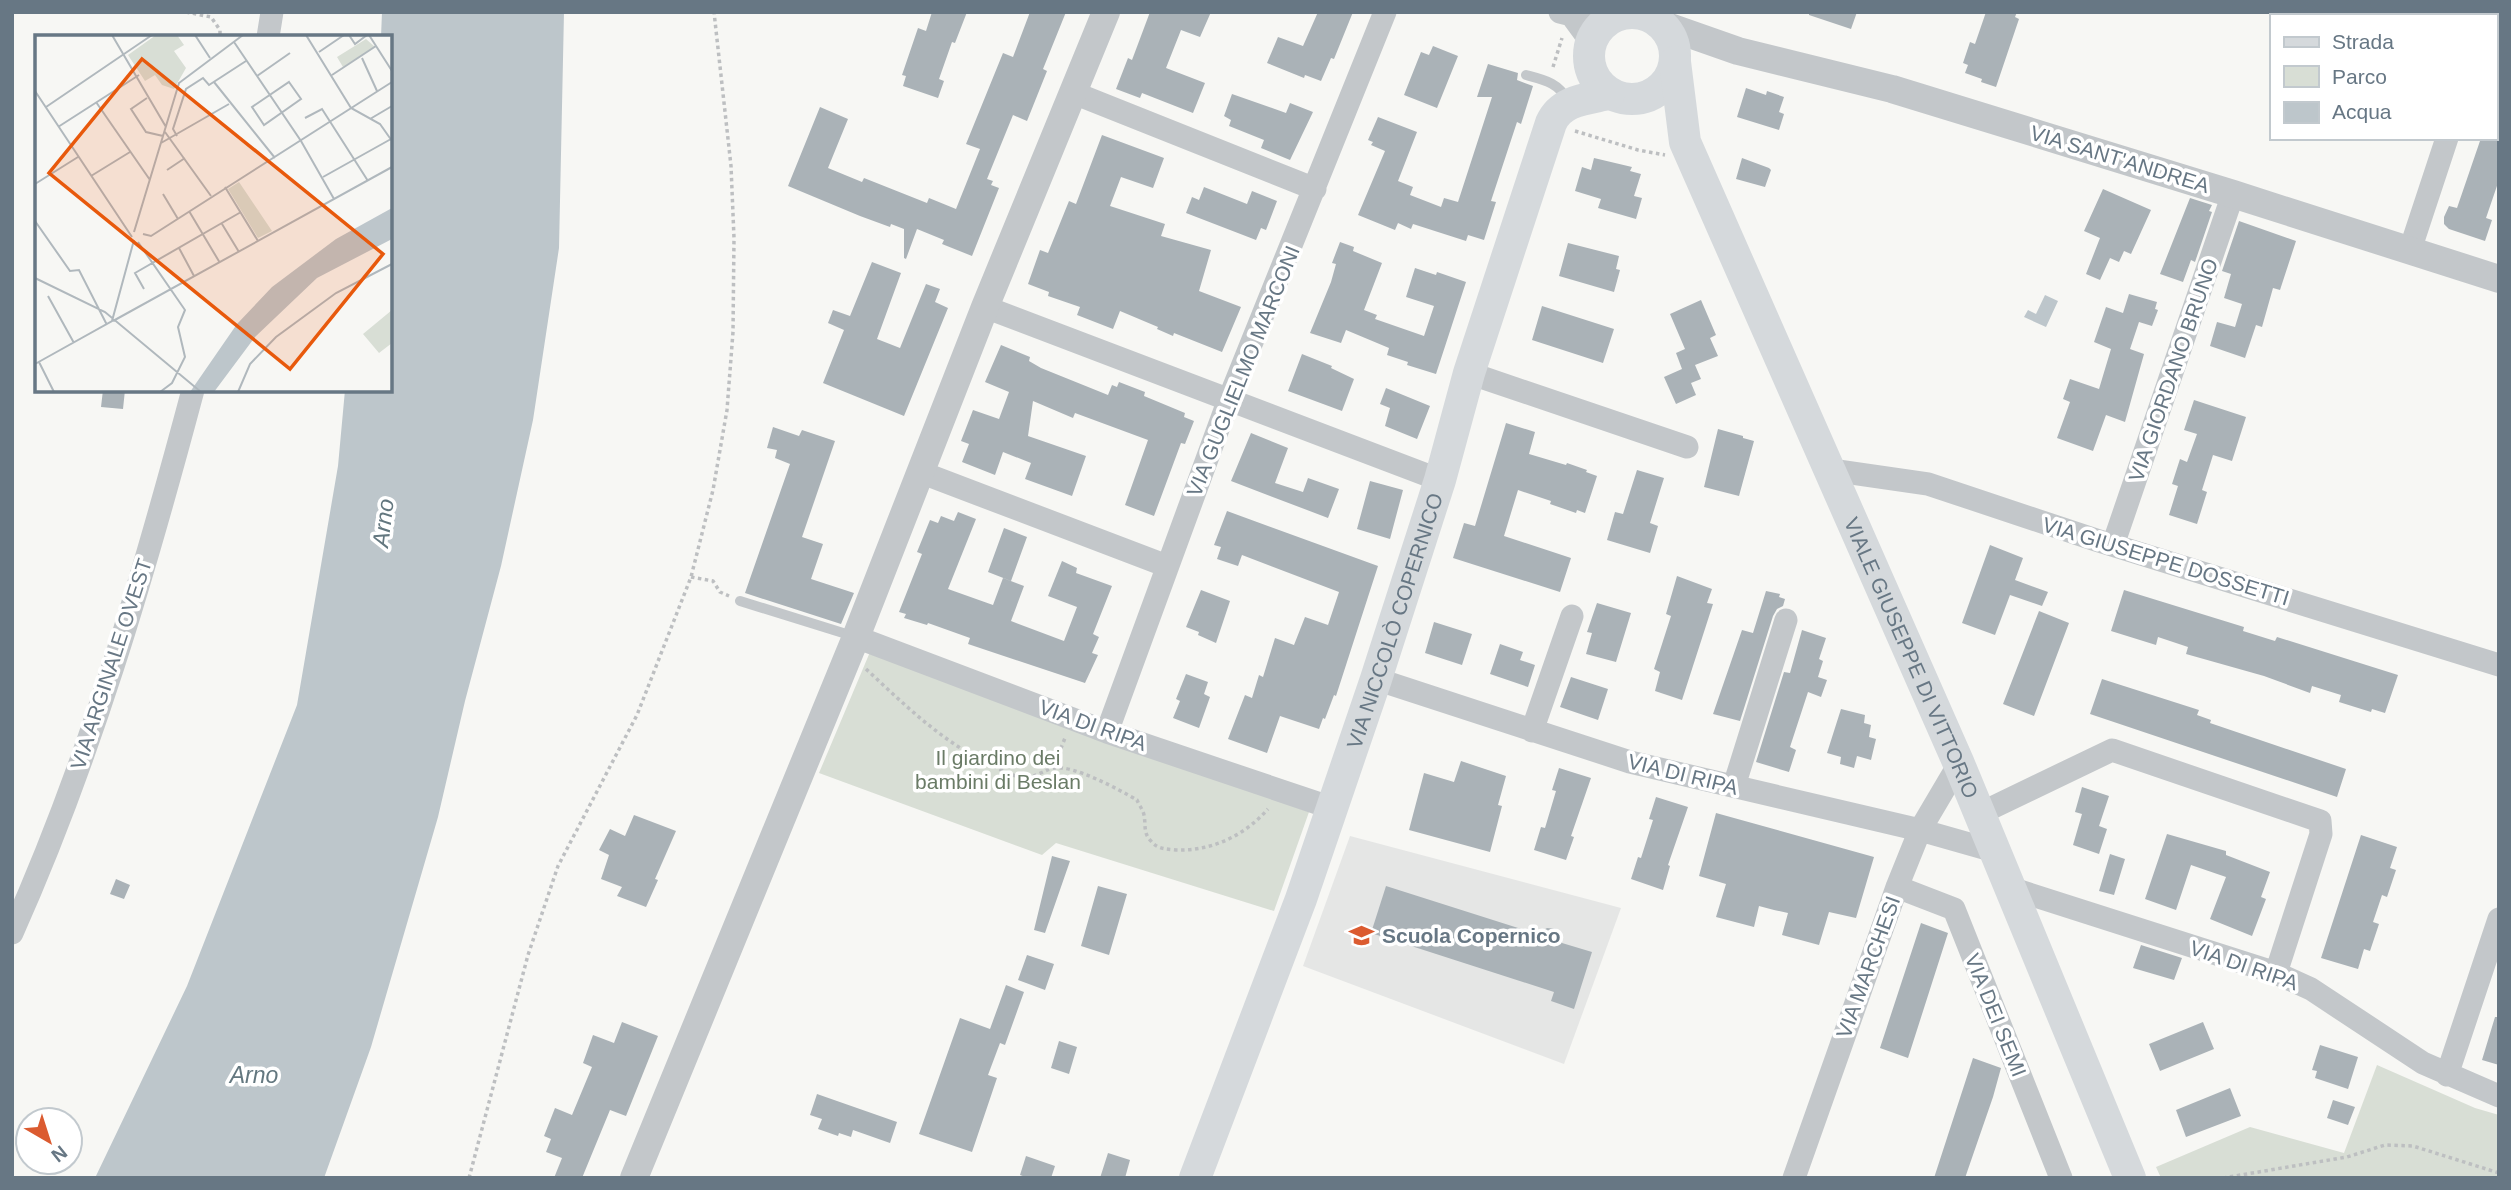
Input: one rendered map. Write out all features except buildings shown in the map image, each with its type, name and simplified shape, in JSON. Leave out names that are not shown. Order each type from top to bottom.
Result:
[{"type":"main road","points":[[1572,117],[1624,97],[1651,96],[1662,88],[1670,77],[1675,62],[1673,43],[1623,20],[1589,65],[1593,76],[1624,97]]},
{"type":"main road","name":"VIALE GIUSEPPE DI VITTORIO","points":[[1675,62],[1677,149]]},
{"type":"main road","name":"VIALE GIUSEPPE DI VITTORIO","points":[[1624,97],[1655,113],[1677,149],[1831,470],[1959,764],[2130,1178]]},
{"type":"main road","name":"VIA NICCOLÒ COPERNICO","points":[[1195,1178],[1293,919],[1376,679],[1440,480],[1469,373],[1551,124],[1559,111],[1572,117]]},
{"type":"street","points":[[268,35],[272,12]]},
{"type":"street","points":[[634,1178],[1106,12]]},
{"type":"street","name":"VIA GUGLIELMO MARCONI","points":[[1107,732],[1229,399],[1385,12]]},
{"type":"street","name":"VIA SANT'ANDREA","points":[[1566,14],[1623,20],[1892,89],[2499,279]]},
{"type":"street","name":"VIA SANT'ANDREA","points":[[1675,62],[1691,56],[1738,51]]},
{"type":"street","points":[[1074,93],[1315,189]]},
{"type":"street","points":[[2410,250],[2446,140]]},
{"type":"street","name":"VIA GIORDANO BRUNO","points":[[2113,545],[2234,194]]},
{"type":"street","points":[[985,307],[1440,480]]},
{"type":"street","points":[[1469,373],[1688,447]]},
{"type":"street","name":"VIA ARGINALE OVEST","points":[[12,933],[58,821],[99,706],[162,504],[192,392]]},
{"type":"street","name":"VIA GIUSEPPE DOSSETTI","points":[[1831,470],[1928,484],[2113,545],[2499,665]]},
{"type":"street","points":[[920,472],[1167,566]]},
{"type":"street","points":[[1532,731],[1572,617]]},
{"type":"street","points":[[1734,786],[1786,620]]},
{"type":"street","name":"VIA DI RIPA","points":[[852,645],[1332,808]]},
{"type":"street","name":"VIA DI RIPA","points":[[1376,679],[1630,762],[1920,830],[1994,851]]},
{"type":"street","points":[[1979,814],[2112,750],[2319,821],[2321,834],[2276,973]]},
{"type":"street","name":"VIA MARCHESI","points":[[1794,1178],[1897,887],[1920,830],[1959,764]]},
{"type":"street","name":"VIA DEI SEMI","points":[[1897,887],[1954,909],[2061,1178]]},
{"type":"street","name":"VIA DI RIPA","points":[[2010,888],[2276,973],[2311,989],[2423,1063],[2499,1096]]},
{"type":"street","points":[[2447,1075],[2499,919]]},
{"type":"lane","points":[[1526,75],[1555,84],[1564,93],[1572,117]]},
{"type":"lane","points":[[740,601],[852,645]]},
{"type":"path","points":[[186,12],[211,17],[220,30],[220,35]]},
{"type":"path","points":[[469,1178],[528,955],[558,866],[637,715],[691,577],[713,491],[727,410],[733,332],[734,238],[731,166],[714,12]]},
{"type":"path","points":[[1572,117],[1638,150],[1677,149]]},
{"type":"path","points":[[691,577],[713,580],[720,592],[740,601]]},
{"type":"path","points":[[852,645],[930,727],[960,749],[1016,776],[1035,777],[1053,768],[1070,770],[1122,791],[1137,800],[1144,816],[1144,830],[1151,843],[1162,849],[1201,849],[1222,842],[1242,832],[1261,817],[1281,791]]},
{"type":"path","points":[[1053,768],[1072,718]]},
{"type":"path","points":[[2223,1178],[2274,1167],[2347,1157],[2385,1145],[2413,1146],[2499,1173]]},
{"type":"shaded area","points":[[1350,836],[1621,908],[1564,1064],[1303,966]]},
{"type":"green space","name":"Il giardino dei bambini di Beslan","points":[[870,652],[1309,812],[1274,911],[1056,843],[1042,855],[819,773]]},
{"type":"green space","points":[[2377,1065],[2475,1108],[2499,1115],[2499,1178],[2161,1178],[2156,1167],[2250,1127],[2344,1153]]},
{"type":"water","name":"Arno","points":[[382,12],[564,12],[559,248],[533,420],[501,566],[438,817],[371,1047],[324,1178],[95,1178],[187,986],[297,705],[338,466],[345,392],[392,392],[392,35],[381,35]]},
{"type":"water","points":[[2045,295],[2058,301],[2046,327],[2024,317],[2028,310],[2036,314]]},
{"type":"place","name":"Scuola Copernico","points":[[1362,935]]}]
